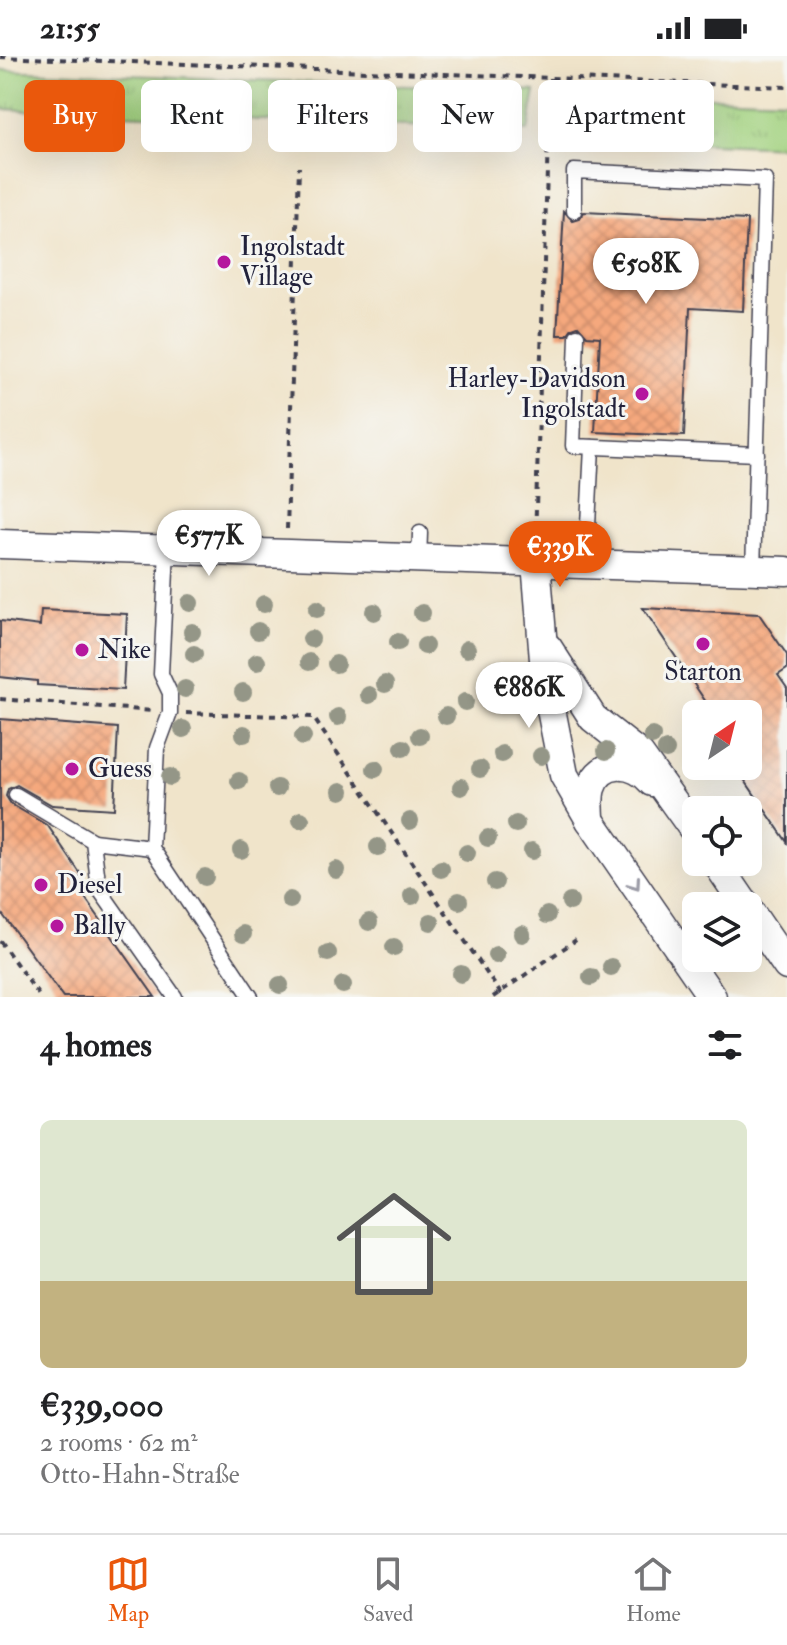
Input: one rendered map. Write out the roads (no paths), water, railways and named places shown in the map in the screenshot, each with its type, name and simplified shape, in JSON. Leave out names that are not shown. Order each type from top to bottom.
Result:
[{"type":"street","points":[[0,544],[167,550],[420,546],[536,562],[787,571]]},
{"type":"street","points":[[536,562],[546,684],[564,775],[590,820],[712,997]]},
{"type":"street","points":[[545,644],[593,718],[640,755],[682,812]]},
{"type":"street","points":[[590,820],[591,788],[606,769],[619,765],[646,775],[661,792],[674,800]]},
{"type":"street","points":[[762,925],[782,949]]},
{"type":"lane","points":[[574,211],[574,171],[765,180],[753,570]]},
{"type":"lane","points":[[577,336],[573,446],[757,454]]},
{"type":"lane","points":[[586,564],[592,447]]},
{"type":"lane","points":[[167,550],[161,674],[170,693],[170,713],[157,748],[152,848],[251,997]]},
{"type":"lane","points":[[16,795],[93,841],[152,848]]},
{"type":"lane","points":[[93,841],[99,889],[175,997]]},
{"type":"place","name":"Ingolstadt Village","points":[[224,262]]},
{"type":"place","name":"Harley-Davidson Ingolstadt","points":[[642,394]]},
{"type":"place","name":"Starton","points":[[703,644]]},
{"type":"place","name":"Nike","points":[[82,650]]},
{"type":"place","name":"Guess","points":[[72,769]]},
{"type":"place","name":"Diesel","points":[[41,885]]},
{"type":"place","name":"Bally","points":[[57,926]]}]
